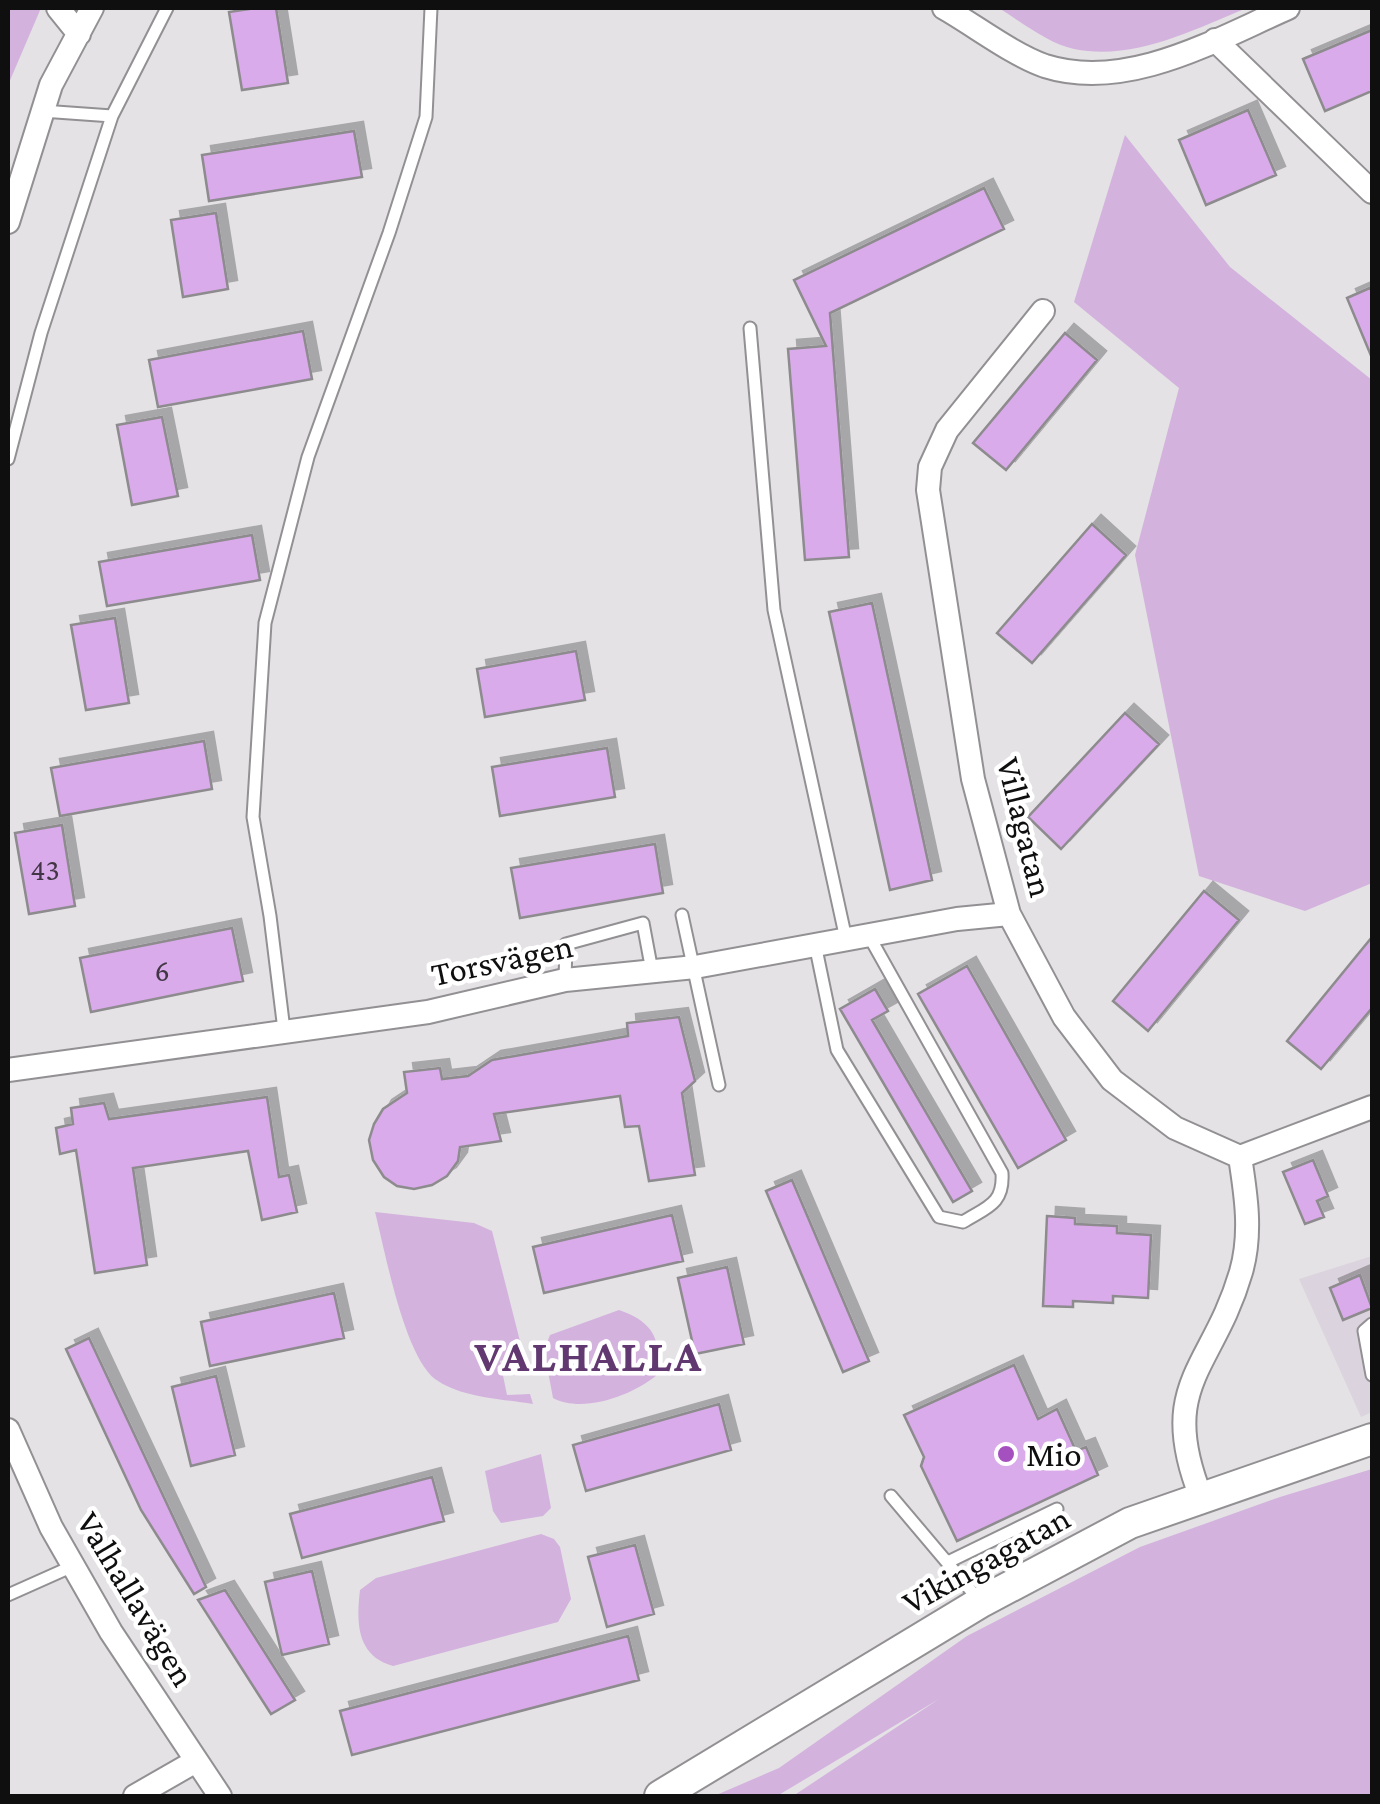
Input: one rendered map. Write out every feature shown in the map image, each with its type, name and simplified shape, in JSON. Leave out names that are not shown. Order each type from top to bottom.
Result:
[{"type":"street","points":[[58,8],[79,34]]},
{"type":"street","points":[[8,222],[51,85],[92,8]]},
{"type":"street","points":[[944,8],[1040,64],[1106,73],[1133,68],[1215,40],[1288,8]]},
{"type":"street","points":[[1215,40],[1372,192]]},
{"type":"street","name":"Villagatan","points":[[1042,311],[947,430],[930,466],[928,490],[973,778],[1009,914],[1064,1017],[1112,1080],[1175,1128],[1240,1157]]},
{"type":"street","name":"Torsvägen","points":[[8,1070],[428,1012],[564,980],[695,967],[957,919],[1009,914]]},
{"type":"street","points":[[1201,1498],[1184,1452],[1184,1410],[1194,1373],[1234,1293],[1242,1268],[1247,1218],[1240,1157],[1372,1108]]},
{"type":"street","name":"Valhallavägen","points":[[8,1430],[51,1527],[111,1632],[220,1796]]},
{"type":"street","name":"Vikingagatan","points":[[660,1796],[981,1602],[1130,1523],[1372,1439]]},
{"type":"street","points":[[135,1796],[196,1761]]},
{"type":"lane","points":[[8,459],[41,334],[112,116],[167,8]]},
{"type":"lane","points":[[284,1030],[254,817],[265,623],[308,457],[389,233],[426,116],[431,8]]},
{"type":"lane","points":[[42,112],[112,116]]},
{"type":"lane","points":[[750,328],[774,610],[857,937],[1002,1173],[1003,1190],[997,1201],[964,1222],[940,1217],[836,1050],[815,944]]},
{"type":"lane","points":[[682,914],[719,1086]]},
{"type":"lane","points":[[564,980],[566,944],[644,924],[652,972]]},
{"type":"lane","points":[[1372,1324],[1364,1330],[1372,1375]]},
{"type":"lane","points":[[891,1496],[981,1602]]},
{"type":"lane","points":[[948,1562],[1057,1509]]},
{"type":"lane","points":[[8,1595],[73,1566]]},
{"type":"shaded area","points":[[8,8],[41,8],[8,85]]},
{"type":"shaded area","points":[[999,8],[1247,8],[1163,41],[1097,52],[1055,42]]},
{"type":"shaded area","points":[[1125,135],[1230,267],[1372,380],[1372,883],[1305,911],[1199,876],[1135,555],[1179,388],[1074,302]]},
{"type":"shaded area","points":[[375,1212],[474,1223],[492,1231],[523,1353],[500,1361],[507,1395],[530,1394],[533,1404],[457,1390],[435,1379],[424,1367],[397,1301]]},
{"type":"shaded area","points":[[1372,1256],[1372,1412],[1361,1417],[1299,1279]]},
{"type":"shaded area","points":[[619,1310],[640,1320],[652,1333],[658,1350],[658,1374],[636,1389],[608,1400],[579,1404],[553,1398],[544,1350],[550,1335]]},
{"type":"shaded area","points":[[541,1454],[551,1508],[543,1516],[501,1523],[493,1511],[485,1471]]},
{"type":"shaded area","points":[[1372,1469],[1372,1796],[793,1796],[939,1699],[777,1796],[714,1796],[779,1768],[967,1636],[1140,1547]]},
{"type":"shaded area","points":[[541,1534],[554,1539],[560,1547],[571,1599],[558,1622],[393,1666],[372,1655],[366,1647],[359,1626],[360,1590],[376,1578]]},
{"type":"building","points":[[276,8],[288,83],[242,90],[229,12]]},
{"type":"building","points":[[1372,30],[1372,91],[1325,111],[1303,59]]},
{"type":"building","points":[[1248,110],[1276,175],[1206,205],[1179,140]]},
{"type":"building","points":[[354,131],[362,177],[209,201],[202,155]]},
{"type":"building","points":[[984,188],[1004,229],[830,313],[849,557],[805,560],[788,349],[826,346],[794,280]]},
{"type":"building","points":[[216,213],[228,289],[183,297],[171,220]]},
{"type":"building","points":[[1372,287],[1372,358],[1347,298]]},
{"type":"building","points":[[303,331],[312,379],[158,407],[149,360]]},
{"type":"building","points":[[1065,333],[1097,360],[1006,470],[973,443]]},
{"type":"building","points":[[162,417],[178,496],[132,505],[117,425]]},
{"type":"building","points":[[1092,524],[1126,555],[1032,663],[997,633]]},
{"type":"building","points":[[252,535],[260,580],[107,606],[99,562]]},
{"type":"building","points":[[872,603],[932,880],[890,890],[829,612]]},
{"type":"building","points":[[115,618],[129,703],[86,710],[71,625]]},
{"type":"building","points":[[576,651],[585,700],[485,717],[477,669]]},
{"type":"building","points":[[1125,713],[1159,744],[1061,849],[1028,817]]},
{"type":"building","points":[[204,741],[212,789],[60,816],[51,768]]},
{"type":"building","points":[[607,748],[615,797],[500,816],[492,767]]},
{"type":"building","points":[[62,825],[75,906],[29,914],[15,833]]},
{"type":"building","points":[[655,844],[663,893],[520,918],[511,868]]},
{"type":"building","points":[[1204,891],[1239,920],[1148,1031],[1113,1001]]},
{"type":"building","points":[[232,928],[243,981],[91,1012],[80,958]]},
{"type":"building","points":[[1372,937],[1372,1008],[1321,1069],[1287,1041]]},
{"type":"building","points":[[967,966],[1066,1140],[1018,1168],[918,994]]},
{"type":"building","points":[[875,989],[888,1011],[872,1020],[972,1191],[953,1202],[840,1009]]},
{"type":"building","points":[[679,1017],[695,1081],[682,1093],[695,1175],[649,1181],[639,1126],[625,1127],[620,1096],[494,1114],[501,1141],[460,1147],[458,1161],[447,1176],[432,1185],[414,1189],[397,1186],[384,1177],[373,1160],[369,1140],[374,1124],[383,1109],[407,1093],[404,1072],[440,1068],[442,1079],[468,1076],[492,1060],[628,1036],[627,1023]]},
{"type":"building","points":[[267,1097],[279,1177],[289,1175],[297,1212],[262,1220],[248,1151],[133,1168],[147,1265],[95,1273],[76,1150],[60,1154],[56,1128],[73,1124],[71,1108],[104,1103],[109,1119]]},
{"type":"building","points":[[1313,1160],[1328,1196],[1317,1201],[1324,1217],[1305,1224],[1283,1172]]},
{"type":"building","points":[[792,1180],[869,1361],[843,1372],[766,1191]]},
{"type":"building","points":[[672,1215],[683,1261],[544,1293],[533,1247]]},
{"type":"building","points":[[1047,1216],[1075,1218],[1075,1224],[1117,1226],[1117,1233],[1151,1235],[1148,1298],[1113,1296],[1113,1303],[1073,1301],[1073,1307],[1043,1306]]},
{"type":"building","points":[[727,1267],[744,1344],[695,1354],[678,1278]]},
{"type":"building","points":[[1360,1275],[1372,1308],[1343,1320],[1330,1288]]},
{"type":"building","points":[[334,1293],[344,1338],[210,1366],[201,1322]]},
{"type":"building","points":[[89,1338],[206,1587],[194,1594],[141,1510],[66,1349]]},
{"type":"building","name":"Mio","points":[[1014,1365],[1038,1419],[1057,1409],[1076,1451],[1086,1447],[1098,1475],[957,1541],[921,1466],[924,1457],[904,1415]]},
{"type":"building","points":[[216,1376],[235,1455],[191,1466],[172,1387]]},
{"type":"building","points":[[719,1404],[731,1450],[586,1491],[573,1445]]},
{"type":"building","points":[[432,1477],[444,1521],[302,1558],[290,1514]]},
{"type":"building","points":[[635,1545],[654,1614],[607,1627],[588,1557]]},
{"type":"building","points":[[312,1571],[329,1644],[282,1655],[265,1582]]},
{"type":"building","points":[[225,1590],[295,1700],[271,1714],[198,1600]]},
{"type":"building","points":[[628,1636],[639,1680],[352,1755],[340,1711]]},
{"type":"place","name":"Mio","points":[[1006,1454]]},
{"type":"district","name":"VALHALLA","points":[[589,1356]]}]
